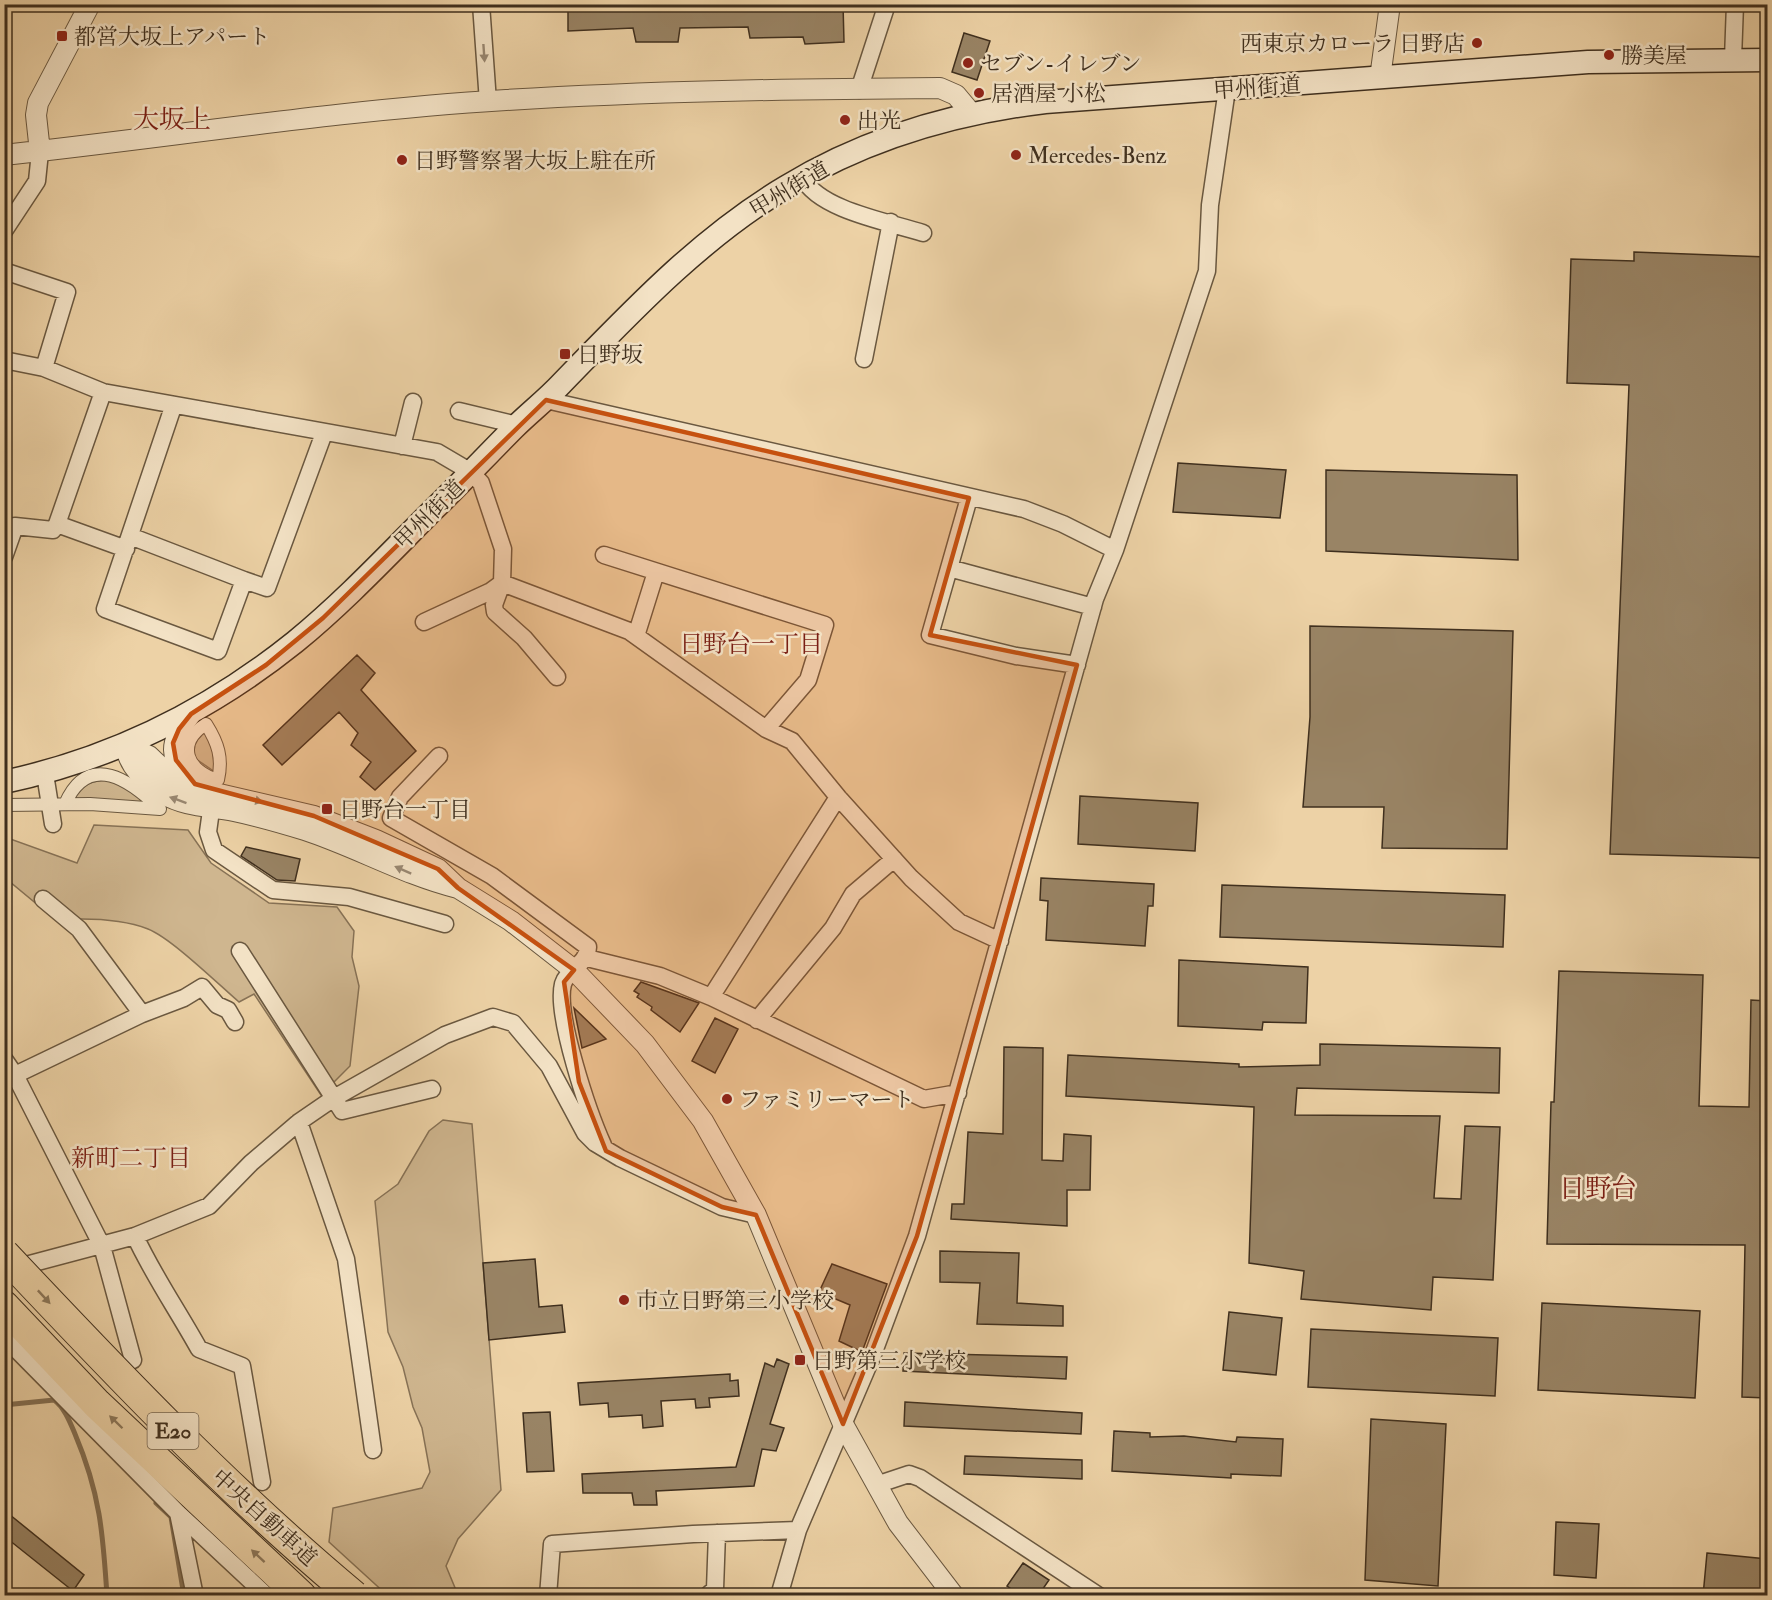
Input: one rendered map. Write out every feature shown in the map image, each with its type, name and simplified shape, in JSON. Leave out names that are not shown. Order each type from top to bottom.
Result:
[{"type":"highway","name":"中央自動車道","points":[[4,1254],[177,1435],[290,1542],[354,1596]]},
{"type":"highway","name":"中央自動車道","points":[[4,1306],[97,1404],[301,1596]]},
{"type":"main road","name":"甲州街道","points":[[4,783],[45,774],[126,745],[191,714],[266,665],[323,618],[674,271],[751,210],[803,178],[880,142],[946,119],[1045,102],[1588,62],[1767,60]]},
{"type":"street","points":[[4,231],[38,181],[40,152],[36,115],[38,103],[90,4]]},
{"type":"street","points":[[481,4],[488,102]]},
{"type":"street","points":[[859,90],[887,4]]},
{"type":"street","points":[[1380,78],[1389,4]]},
{"type":"street","points":[[1732,59],[1735,4]]},
{"type":"street","points":[[4,155],[376,111],[599,95],[939,88],[956,95],[971,114]]},
{"type":"street","points":[[779,1596],[798,1530],[874,1352],[916,1236],[1093,607],[1115,550],[1207,271],[1210,206],[1227,89]]},
{"type":"street","points":[[803,178],[808,188],[833,204],[923,232]]},
{"type":"street","points":[[864,359],[891,222]]},
{"type":"street","points":[[4,271],[67,292],[44,368]]},
{"type":"street","points":[[4,360],[44,368],[103,392],[173,407],[437,452],[471,472],[481,483],[503,549],[502,583],[494,604],[495,612],[524,638],[556,677]]},
{"type":"street","points":[[4,557],[15,526],[53,530],[57,524],[103,392]]},
{"type":"street","points":[[546,400],[1024,509],[1063,524],[1115,550]]},
{"type":"street","points":[[402,446],[413,402]]},
{"type":"street","points":[[173,407],[105,609],[218,651],[243,580]]},
{"type":"street","points":[[459,411],[518,425]]},
{"type":"street","points":[[57,524],[128,543],[267,588],[324,433]]},
{"type":"street","points":[[969,498],[930,635],[1016,656],[1077,665]]},
{"type":"street","points":[[604,555],[825,625],[808,680],[766,729]]},
{"type":"street","points":[[949,568],[1093,607]]},
{"type":"street","points":[[636,636],[656,572]]},
{"type":"street","points":[[424,622],[491,591],[502,583]]},
{"type":"street","points":[[502,583],[636,636],[766,729],[792,741],[838,798],[894,859],[959,922],[1000,941]]},
{"type":"street","points":[[191,714],[179,729],[172,743],[176,759],[189,778],[214,793]]},
{"type":"street","points":[[126,745],[149,756],[172,778],[193,788],[314,816],[376,840],[438,868],[458,888],[580,964],[686,1095],[718,1146],[756,1215],[843,1424],[912,1544],[954,1596]]},
{"type":"street","points":[[439,756],[400,797],[391,818],[463,857],[526,898],[588,947],[580,964],[564,982],[562,997],[570,1043],[589,1113],[606,1151]]},
{"type":"street","points":[[45,774],[57,805]]},
{"type":"street","points":[[4,805],[57,805],[90,804],[160,809],[126,780],[114,776],[91,777],[79,782],[57,805],[52,824]]},
{"type":"street","points":[[214,793],[208,832],[214,850],[273,890],[349,897],[445,924]]},
{"type":"street","points":[[711,997],[838,798]]},
{"type":"street","points":[[757,1020],[833,927],[853,894],[894,859]]},
{"type":"street","points":[[43,899],[79,929],[142,1014]]},
{"type":"street","points":[[240,951],[342,1111],[432,1089]]},
{"type":"street","points":[[580,964],[660,976],[711,997],[924,1099],[958,1093]]},
{"type":"street","points":[[15,1075],[142,1014],[184,998],[202,987],[217,1005],[228,1010],[235,1022]]},
{"type":"street","points":[[4,1271],[135,1236],[209,1206],[251,1163],[299,1122],[334,1098],[445,1035],[493,1017],[513,1023],[549,1066],[585,1132],[606,1151],[722,1207],[756,1215]]},
{"type":"street","points":[[4,1059],[15,1075],[102,1246],[134,1360]]},
{"type":"street","points":[[299,1122],[346,1259],[373,1450]]},
{"type":"street","points":[[135,1236],[153,1274],[176,1307],[199,1349],[242,1366],[262,1482]]},
{"type":"street","points":[[4,1337],[178,1513],[267,1596]]},
{"type":"street","points":[[876,1485],[909,1474],[920,1478],[1099,1596]]},
{"type":"street","points":[[178,1513],[195,1596]]},
{"type":"street","points":[[548,1596],[552,1544],[798,1530]]},
{"type":"street","points":[[707,1596],[715,1589],[717,1533]]},
{"type":"highlighted area","points":[[546,400],[969,498],[930,635],[1077,665],[917,1236],[843,1424],[756,1215],[722,1207],[606,1151],[579,1082],[564,982],[574,970],[458,888],[438,869],[314,816],[195,784],[176,760],[173,743],[179,729],[191,714],[266,665],[323,618]]},
{"type":"shaded area","points":[[205,732],[212,744],[215,772],[193,757],[193,739]]},
{"type":"shaded area","points":[[111,780],[124,784],[144,802],[73,800],[89,784]]},
{"type":"shaded area","points":[[94,825],[188,830],[211,863],[269,903],[337,907],[354,931],[352,957],[359,986],[350,1066],[321,1095],[254,994],[239,1002],[181,951],[148,929],[137,925],[102,920],[56,920],[10,882],[5,881],[5,837],[77,863]]},
{"type":"shaded area","points":[[443,1120],[472,1124],[501,1490],[458,1539],[446,1566],[458,1595],[387,1595],[329,1542],[333,1508],[422,1488],[430,1472],[422,1428],[413,1407],[403,1367],[388,1332],[375,1201],[398,1184],[429,1131]]},
{"type":"building","points":[[568,4],[843,4],[844,42],[805,44],[803,37],[750,38],[748,27],[680,28],[678,42],[636,42],[633,28],[568,31]]},
{"type":"building","points":[[964,33],[990,41],[977,80],[952,72]]},
{"type":"building","points":[[1634,252],[1767,257],[1767,858],[1610,854],[1629,385],[1567,383],[1571,259],[1634,261]]},
{"type":"building","points":[[1178,463],[1286,470],[1280,518],[1173,512]]},
{"type":"building","points":[[1326,470],[1517,475],[1518,560],[1326,551]]},
{"type":"building","points":[[1310,626],[1513,631],[1507,849],[1382,848],[1384,807],[1303,807],[1310,717]]},
{"type":"building","points":[[357,655],[375,673],[361,690],[416,751],[375,790],[360,777],[371,762],[351,745],[358,733],[339,712],[282,765],[263,745]]},
{"type":"building","points":[[1080,796],[1198,803],[1195,851],[1078,844]]},
{"type":"building","points":[[246,847],[300,859],[295,881],[277,880],[241,856]]},
{"type":"building","points":[[1041,878],[1154,884],[1153,906],[1148,906],[1145,946],[1046,940],[1048,901],[1040,900]]},
{"type":"building","points":[[1222,885],[1505,895],[1503,947],[1220,937]]},
{"type":"building","points":[[1179,960],[1308,967],[1306,1023],[1263,1022],[1262,1030],[1178,1026]]},
{"type":"building","points":[[1559,971],[1703,975],[1699,1106],[1749,1107],[1751,1000],[1767,1001],[1767,1398],[1742,1397],[1745,1245],[1547,1244],[1551,1102],[1554,1102]]},
{"type":"building","points":[[641,982],[699,1003],[680,1032],[637,997],[639,994],[634,991]]},
{"type":"building","points":[[574,1008],[606,1039],[582,1048]]},
{"type":"building","points":[[715,1018],[738,1029],[715,1073],[692,1061]]},
{"type":"building","points":[[1320,1044],[1500,1048],[1499,1093],[1297,1088],[1295,1115],[1440,1116],[1434,1198],[1461,1199],[1465,1126],[1500,1127],[1493,1280],[1433,1277],[1431,1310],[1301,1299],[1304,1271],[1249,1263],[1254,1107],[1066,1096],[1068,1055],[1239,1064],[1239,1067],[1320,1065]]},
{"type":"building","points":[[1004,1047],[1043,1048],[1042,1160],[1063,1161],[1064,1134],[1091,1136],[1090,1190],[1067,1190],[1067,1226],[951,1219],[952,1204],[964,1204],[968,1132],[1003,1134]]},
{"type":"building","points":[[940,1251],[1019,1253],[1017,1303],[1063,1306],[1063,1326],[977,1324],[980,1283],[940,1282]]},
{"type":"building","points":[[535,1259],[539,1307],[562,1305],[565,1332],[489,1340],[483,1263]]},
{"type":"building","points":[[832,1264],[887,1284],[862,1352],[839,1341],[850,1305],[819,1292]]},
{"type":"building","points":[[1542,1303],[1700,1311],[1695,1398],[1538,1390]]},
{"type":"building","points":[[1229,1312],[1282,1318],[1276,1375],[1223,1370]]},
{"type":"building","points":[[1311,1329],[1498,1338],[1495,1396],[1308,1387]]},
{"type":"building","points":[[904,1353],[1067,1357],[1066,1379],[903,1371]]},
{"type":"building","points":[[777,1359],[789,1364],[770,1424],[784,1428],[776,1451],[762,1449],[754,1486],[656,1491],[657,1505],[634,1505],[632,1493],[583,1493],[582,1474],[736,1467],[765,1363],[774,1367]]},
{"type":"building","points":[[730,1374],[730,1381],[738,1380],[739,1396],[709,1398],[710,1407],[696,1408],[695,1399],[661,1401],[663,1426],[643,1428],[642,1415],[609,1417],[608,1403],[580,1405],[578,1383]]},
{"type":"building","points":[[905,1402],[1082,1413],[1081,1434],[904,1426]]},
{"type":"building","points":[[550,1412],[554,1471],[527,1472],[523,1413]]},
{"type":"building","points":[[1371,1419],[1446,1424],[1438,1586],[1365,1580]]},
{"type":"building","points":[[1114,1431],[1150,1433],[1150,1437],[1184,1436],[1236,1442],[1237,1437],[1283,1439],[1281,1476],[1231,1474],[1231,1478],[1112,1471]]},
{"type":"building","points":[[965,1456],[1082,1460],[1082,1479],[964,1474]]},
{"type":"building","points":[[4,1510],[84,1575],[73,1591],[4,1536]]},
{"type":"building","points":[[1556,1522],[1599,1524],[1596,1578],[1554,1575]]},
{"type":"building","points":[[1707,1553],[1767,1559],[1767,1591],[1739,1589],[1738,1596],[1703,1596]]},
{"type":"building","points":[[1023,1563],[1049,1580],[1038,1596],[1022,1596],[1007,1586]]},
{"type":"waterway","points":[[4,1405],[54,1400],[66,1415],[83,1455],[95,1495],[102,1533],[107,1596]]},
{"type":"waterway","points":[[156,1503],[171,1517],[184,1596]]},
{"type":"place","name":"都営大坂上アパート","points":[[62,36]]},
{"type":"place","name":"西東京カローラ 日野店","points":[[1477,43]]},
{"type":"place","name":"勝美屋","points":[[1609,55]]},
{"type":"place","name":"セブン-イレブン","points":[[968,63]]},
{"type":"place","name":"居酒屋 小松","points":[[979,93]]},
{"type":"place","name":"出光","points":[[845,120]]},
{"type":"place","name":"Mercedes-Benz","points":[[1016,155]]},
{"type":"place","name":"日野警察署大坂上駐在所","points":[[402,160]]},
{"type":"place","name":"日野坂","points":[[565,354]]},
{"type":"place","name":"日野台一丁目","points":[[327,809]]},
{"type":"place","name":"ファミリーマート","points":[[727,1099]]},
{"type":"place","name":"市立日野第三小学校","points":[[624,1300]]},
{"type":"place","name":"日野第三小学校","points":[[800,1360]]},
{"type":"district","name":"大坂上","points":[[172,119]]},
{"type":"district","name":"日野台一丁目","points":[[751,644]]},
{"type":"district","name":"新町二丁目","points":[[131,1158]]},
{"type":"district","name":"日野台","points":[[1598,1188]]}]
